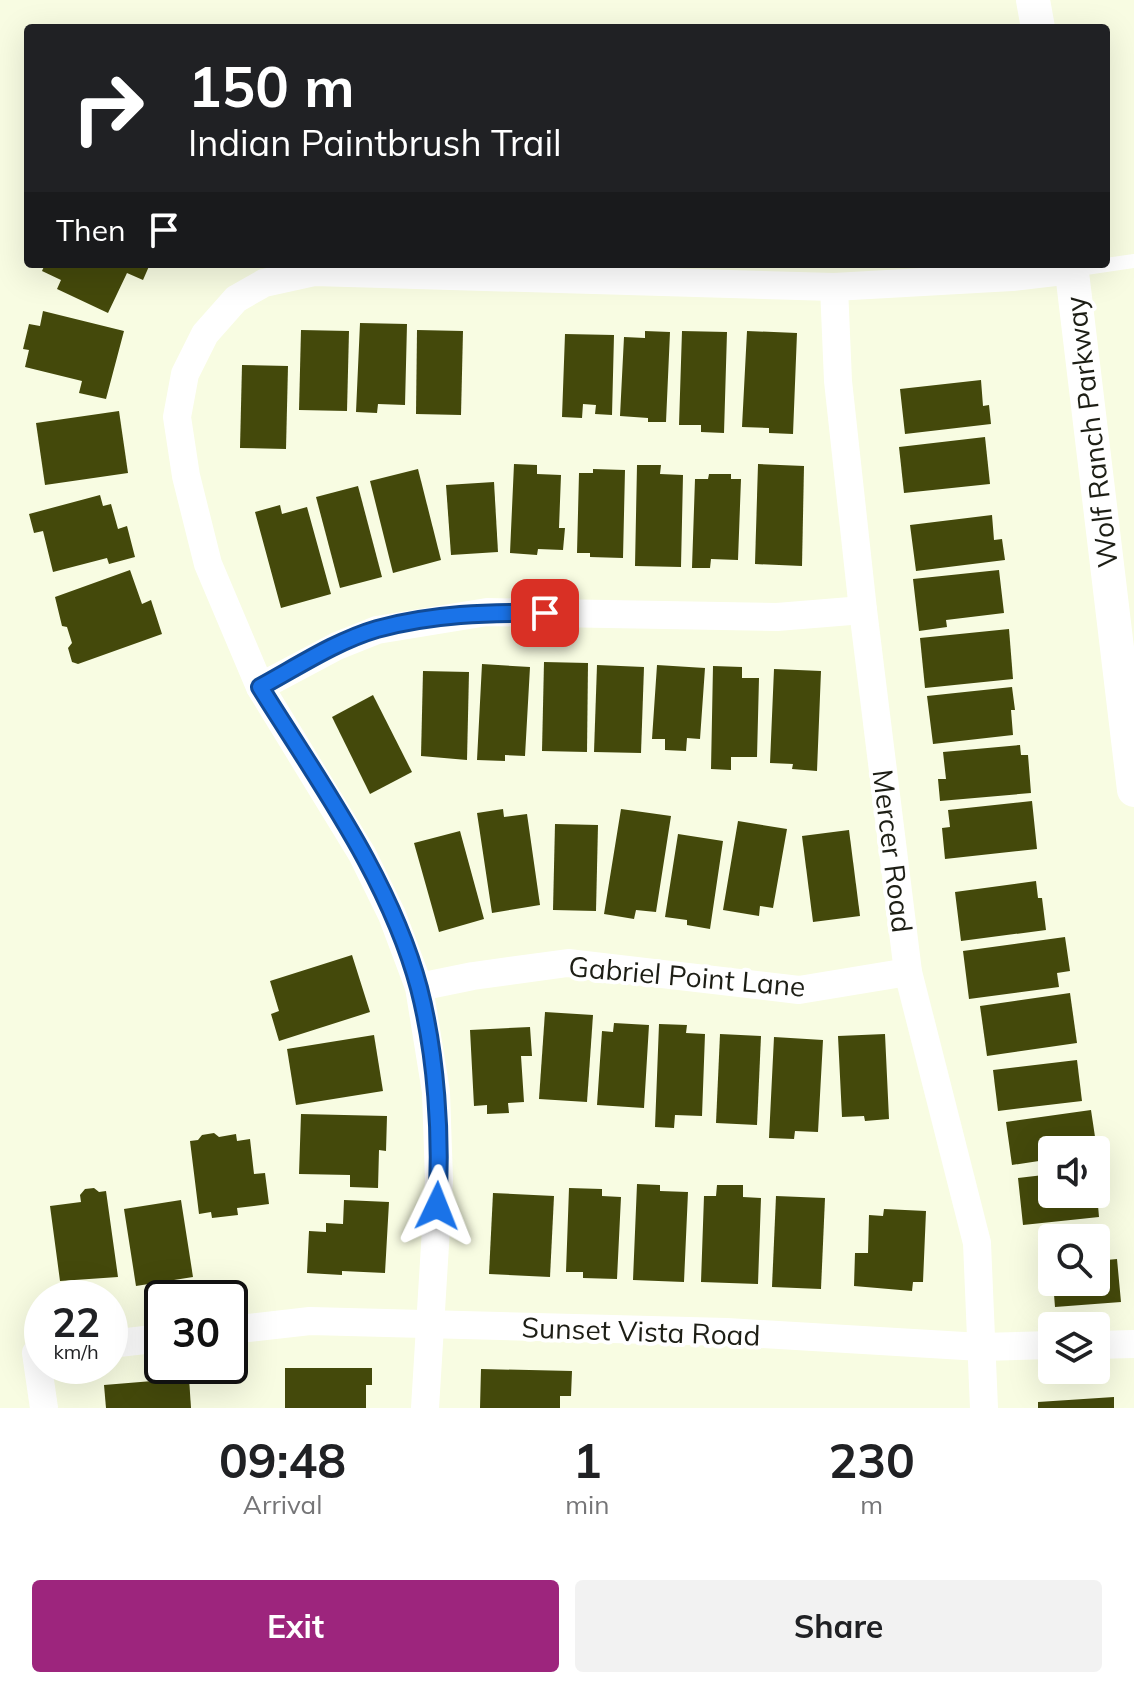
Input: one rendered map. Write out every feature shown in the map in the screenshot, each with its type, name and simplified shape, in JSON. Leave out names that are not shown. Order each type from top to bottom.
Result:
[{"type":"street","points":[[1033,0],[1037,24]]},
{"type":"street","points":[[425,1408],[439,1180],[436,1092],[419,987],[392,915],[362,854],[260,687],[208,564],[186,476],[177,417],[185,374],[205,334],[236,299],[264,283],[314,272],[834,287],[1012,277],[1065,268]]},
{"type":"street","name":"Wolf Ranch Parkway","points":[[1071,268],[1134,790]]},
{"type":"street","name":"Mercer Road","points":[[834,287],[838,381],[908,972],[977,1243],[984,1408]]},
{"type":"street","points":[[260,687],[337,646],[377,630],[487,612],[777,617],[863,610]]},
{"type":"street","name":"Gabriel Point Lane","points":[[419,987],[568,963],[799,990],[908,972]]},
{"type":"street","name":"Sunset Vista Road","points":[[248,1328],[310,1321],[727,1332],[981,1347],[1038,1345]]},
{"type":"street","points":[[1110,1345],[1134,1344]]},
{"type":"street","points":[[41,1384],[44,1408]]},
{"type":"lane","points":[[1110,263],[1134,261]]},
{"type":"building","points":[[43,268],[148,268],[143,280],[127,273],[108,313],[57,289],[61,280],[42,271]]},
{"type":"building","points":[[43,311],[124,331],[106,399],[79,393],[82,381],[25,367],[29,350],[23,349],[29,324],[40,326]]},
{"type":"building","points":[[360,323],[407,324],[405,405],[378,404],[377,413],[356,412]]},
{"type":"building","points":[[301,330],[349,331],[347,411],[299,410]]},
{"type":"building","points":[[417,330],[463,331],[461,415],[416,414]]},
{"type":"building","points":[[645,331],[670,332],[666,422],[620,416],[624,337],[645,338]]},
{"type":"building","points":[[682,331],[727,332],[724,433],[701,432],[701,425],[679,425]]},
{"type":"building","points":[[747,331],[797,333],[793,434],[769,433],[769,428],[742,427]]},
{"type":"building","points":[[565,334],[614,335],[612,415],[595,414],[596,405],[583,404],[582,418],[562,417]]},
{"type":"building","points":[[242,365],[288,366],[286,449],[240,448]]},
{"type":"building","points":[[981,380],[983,406],[989,405],[991,424],[905,434],[900,389]]},
{"type":"building","points":[[119,411],[128,473],[45,485],[36,423]]},
{"type":"building","points":[[985,437],[990,484],[904,493],[899,447]]},
{"type":"building","points":[[514,464],[537,465],[537,474],[561,475],[559,528],[565,528],[563,550],[538,549],[537,555],[510,553]]},
{"type":"building","points":[[758,464],[804,466],[802,566],[755,564]]},
{"type":"building","points":[[637,465],[661,465],[660,474],[683,475],[681,567],[635,566]]},
{"type":"building","points":[[418,469],[441,560],[393,573],[370,481]]},
{"type":"building","points":[[593,469],[625,470],[623,558],[590,557],[590,553],[577,553],[579,473],[593,473]]},
{"type":"building","points":[[709,474],[731,474],[731,479],[741,479],[738,560],[711,559],[710,568],[692,568],[695,479],[708,479]]},
{"type":"building","points":[[494,482],[498,552],[451,555],[446,485]]},
{"type":"building","points":[[358,486],[382,577],[340,588],[316,497]]},
{"type":"building","points":[[100,495],[103,506],[111,504],[118,529],[127,526],[135,557],[109,564],[107,558],[53,572],[43,531],[34,533],[29,514]]},
{"type":"building","points":[[280,505],[282,514],[307,507],[331,594],[281,608],[255,512]]},
{"type":"building","points":[[992,515],[994,540],[1002,539],[1005,560],[916,571],[910,525]]},
{"type":"building","points":[[130,570],[142,604],[151,600],[162,634],[78,664],[72,662],[68,648],[72,643],[67,627],[62,626],[55,597]]},
{"type":"building","points":[[999,570],[1004,613],[946,620],[947,627],[919,631],[913,579]]},
{"type":"building","points":[[1009,629],[1013,679],[925,688],[920,638]]},
{"type":"building","points":[[544,662],[588,663],[587,752],[542,751]]},
{"type":"building","points":[[482,664],[530,667],[525,756],[505,755],[505,761],[477,760]]},
{"type":"building","points":[[597,665],[644,667],[641,753],[594,752]]},
{"type":"building","points":[[657,665],[705,668],[700,739],[687,738],[686,751],[665,750],[665,739],[652,739]]},
{"type":"building","points":[[713,666],[742,667],[742,678],[759,678],[757,757],[731,757],[731,770],[711,769]]},
{"type":"building","points":[[774,669],[821,671],[817,771],[792,769],[793,764],[770,763]]},
{"type":"building","points":[[423,671],[469,672],[467,760],[421,756]]},
{"type":"building","points":[[1012,687],[1015,710],[1011,710],[1013,735],[933,744],[927,696]]},
{"type":"building","points":[[373,695],[412,772],[370,794],[332,717]]},
{"type":"building","points":[[1020,745],[1021,755],[1028,755],[1031,793],[940,801],[938,779],[946,779],[943,752]]},
{"type":"building","points":[[1032,801],[1037,849],[945,859],[942,828],[950,827],[948,810]]},
{"type":"building","points":[[503,809],[504,817],[527,814],[540,905],[492,913],[477,813]]},
{"type":"building","points":[[621,809],[671,816],[656,912],[636,910],[634,919],[604,914]]},
{"type":"building","points":[[738,821],[787,829],[773,908],[760,906],[759,916],[723,910]]},
{"type":"building","points":[[555,824],[598,825],[596,911],[553,910]]},
{"type":"building","points":[[849,830],[860,916],[813,922],[802,836]]},
{"type":"building","points":[[460,831],[484,919],[439,932],[414,843]]},
{"type":"building","points":[[678,834],[723,841],[710,929],[687,925],[687,920],[665,917]]},
{"type":"building","points":[[1036,881],[1038,898],[1042,898],[1046,930],[961,941],[955,892]]},
{"type":"building","points":[[1065,937],[1070,971],[1057,973],[1059,987],[969,999],[963,951]]},
{"type":"building","points":[[352,955],[370,1012],[279,1041],[271,1014],[279,1011],[270,981]]},
{"type":"building","points":[[1070,993],[1077,1043],[987,1056],[980,1006]]},
{"type":"building","points":[[545,1012],[593,1015],[587,1102],[539,1099]]},
{"type":"building","points":[[614,1023],[649,1025],[644,1108],[597,1105],[602,1031],[613,1032]]},
{"type":"building","points":[[659,1024],[687,1025],[686,1033],[705,1034],[702,1116],[675,1115],[674,1128],[655,1127]]},
{"type":"building","points":[[530,1027],[532,1056],[521,1056],[524,1102],[508,1103],[509,1113],[487,1114],[487,1105],[474,1106],[470,1030]]},
{"type":"building","points":[[720,1034],[761,1036],[757,1125],[716,1123]]},
{"type":"building","points":[[885,1034],[889,1119],[865,1121],[864,1116],[842,1117],[838,1036]]},
{"type":"building","points":[[374,1035],[383,1091],[296,1105],[287,1049]]},
{"type":"building","points":[[774,1037],[823,1040],[818,1132],[795,1131],[794,1139],[769,1138]]},
{"type":"building","points":[[1077,1060],[1082,1101],[998,1111],[993,1070]]},
{"type":"building","points":[[1091,1110],[1095,1136],[1038,1136],[1038,1161],[1012,1165],[1006,1122]]},
{"type":"building","points":[[301,1114],[387,1116],[386,1151],[379,1150],[378,1188],[350,1187],[350,1175],[299,1174]]},
{"type":"building","points":[[214,1133],[219,1137],[236,1134],[237,1141],[250,1139],[254,1174],[265,1173],[269,1204],[237,1208],[238,1215],[212,1218],[211,1212],[199,1214],[190,1141]]},
{"type":"building","points":[[1038,1176],[1038,1208],[1098,1208],[1099,1217],[1023,1225],[1018,1178]]},
{"type":"building","points":[[637,1184],[660,1185],[660,1191],[688,1192],[684,1282],[633,1280]]},
{"type":"building","points":[[717,1185],[743,1185],[743,1197],[761,1198],[758,1284],[701,1282],[704,1196],[716,1196]]},
{"type":"building","points":[[569,1188],[602,1189],[602,1196],[621,1197],[617,1279],[583,1278],[583,1272],[566,1272]]},
{"type":"building","points":[[85,1189],[106,1191],[118,1277],[60,1280],[50,1206],[81,1202],[80,1195]]},
{"type":"building","points":[[493,1193],[554,1196],[550,1277],[489,1274]]},
{"type":"building","points":[[776,1196],[825,1198],[821,1289],[772,1287]]},
{"type":"building","points":[[181,1200],[193,1277],[144,1280],[144,1285],[136,1286],[124,1209]]},
{"type":"building","points":[[344,1200],[389,1202],[385,1273],[307,1273],[309,1231],[326,1232],[326,1223],[343,1224]]},
{"type":"building","points":[[884,1209],[926,1211],[923,1282],[913,1282],[912,1291],[854,1286],[855,1253],[868,1253],[869,1215],[883,1216]]},
{"type":"building","points":[[1117,1259],[1121,1302],[1055,1307],[1054,1296],[1110,1296],[1110,1260]]},
{"type":"building","points":[[285,1368],[372,1368],[372,1385],[366,1385],[366,1408],[285,1408]]},
{"type":"building","points":[[481,1369],[572,1371],[571,1396],[560,1396],[560,1408],[480,1408]]},
{"type":"building","points":[[189,1384],[191,1408],[106,1408],[104,1385]]},
{"type":"building","points":[[1114,1397],[1114,1408],[1038,1408],[1038,1402]]},
{"type":"route","points":[[437,1206],[436,1092],[419,987],[392,915],[362,854],[260,687],[337,646],[377,630],[487,612],[545,613]]}]
